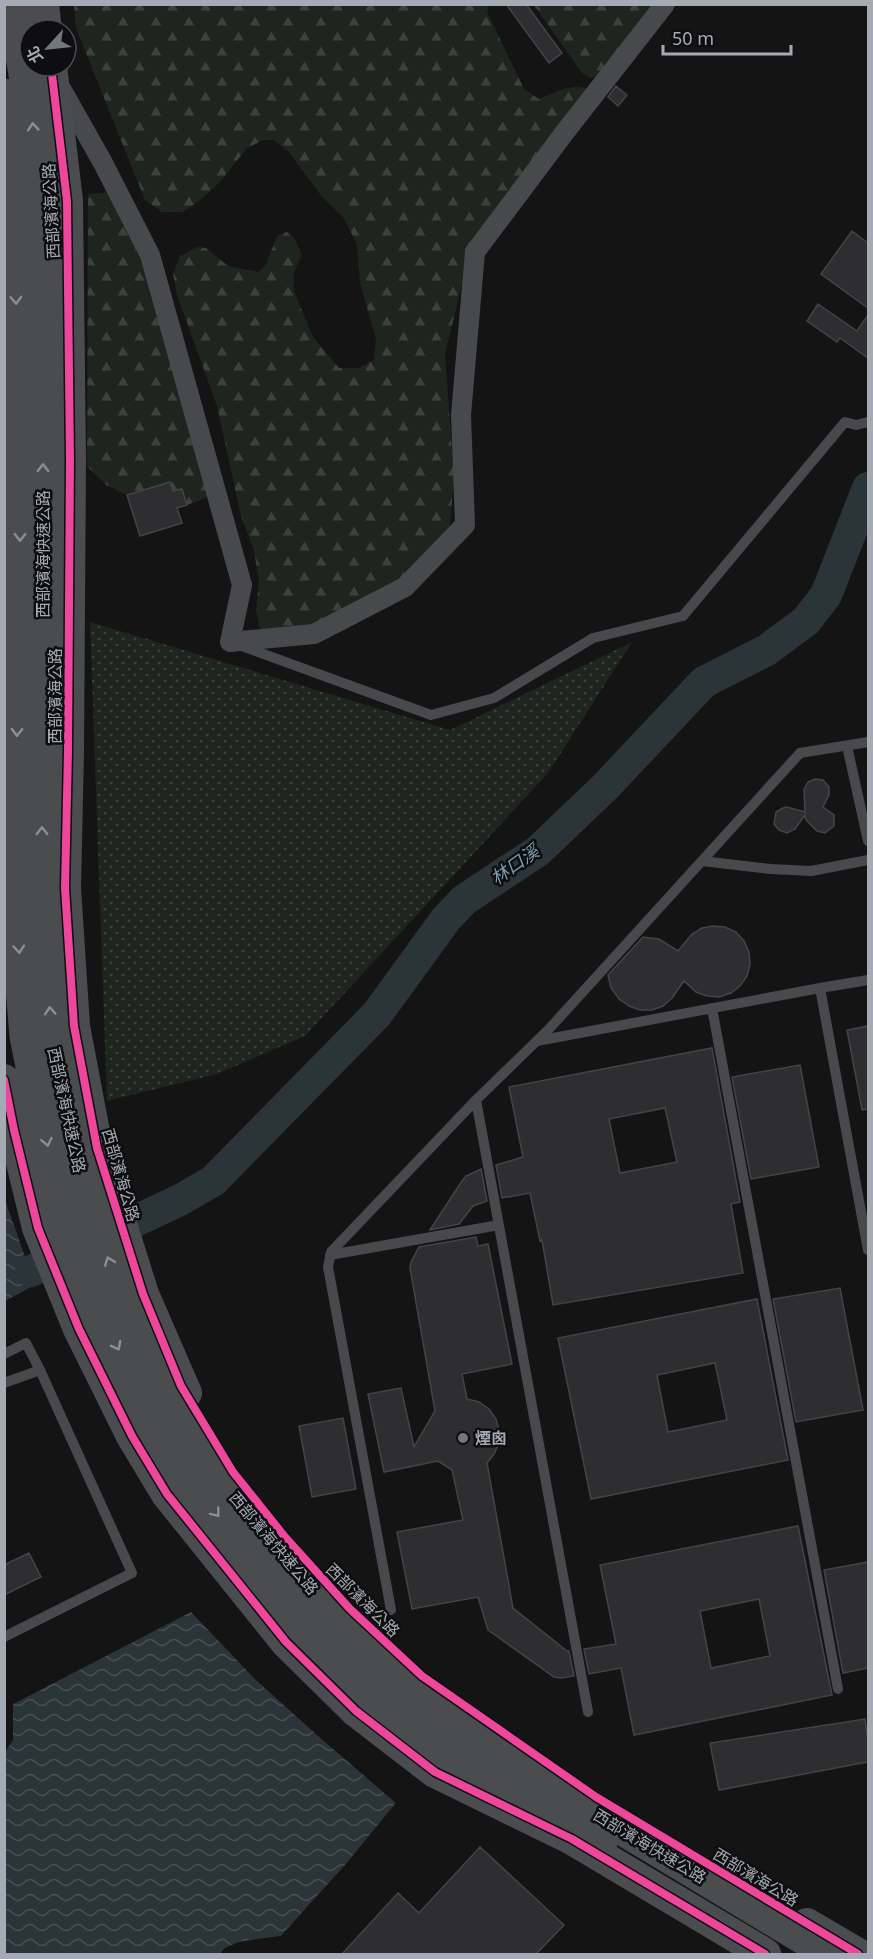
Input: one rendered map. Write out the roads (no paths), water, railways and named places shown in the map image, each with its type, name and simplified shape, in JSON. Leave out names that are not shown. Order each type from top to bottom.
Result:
[{"type":"highway","name":"西部濱海快速公路","points":[[13,4],[32,115],[44,283],[26,1036],[49,1152],[73,1235],[107,1326],[154,1414],[208,1503],[271,1583],[323,1639],[381,1691],[442,1740],[592,1837],[787,1954]]},
{"type":"highway","name":"西部濱海快速公路","points":[[4,95],[9,116],[21,505],[28,890],[70,1143],[95,1225],[129,1313],[172,1400],[221,1479],[275,1548],[343,1624],[411,1685],[592,1811],[830,1954]]},
{"type":"main road","name":"西部濱海公路","points":[[52,78],[67,201],[70,459],[65,888],[74,1026],[97,1149],[147,1304],[182,1386],[233,1472],[285,1537],[350,1609],[422,1676],[596,1797],[858,1954]]},
{"type":"main road","points":[[4,1080],[38,1228],[79,1329],[132,1436],[167,1494],[286,1642],[356,1711],[435,1772],[572,1839],[765,1954]]},
{"type":"street","points":[[56,78],[150,255],[242,585],[230,642],[314,634],[405,587],[465,525],[461,415],[475,252],[665,4]]},
{"type":"street","points":[[501,1804],[530,1751]]},
{"type":"lane","points":[[230,642],[431,715],[494,698],[593,638],[683,616],[845,422],[856,425],[868,422]]},
{"type":"lane","points":[[391,1610],[328,1267],[331,1252],[476,1100],[536,1041],[800,753],[868,742]]},
{"type":"lane","points":[[847,746],[868,841]]},
{"type":"lane","points":[[702,861],[811,872],[868,860]]},
{"type":"lane","points":[[536,1041],[868,980]]},
{"type":"lane","points":[[820,988],[868,1250]]},
{"type":"lane","points":[[712,1008],[838,1689]]},
{"type":"lane","points":[[476,1100],[588,1712]]},
{"type":"lane","points":[[330,1255],[499,1225]]},
{"type":"lane","points":[[4,1354],[26,1343],[132,1574],[4,1637]]},
{"type":"lane","points":[[4,1383],[40,1370]]},
{"type":"water","points":[[5,1200],[35,1285],[4,1301]]},
{"type":"water","points":[[191,1611],[255,1679],[396,1803],[346,1864],[281,1936],[239,1942],[225,1948],[220,1954],[5,1954],[4,1752],[13,1739],[13,1704]]},
{"type":"waterway","name":"林口溪","points":[[131,1223],[180,1200],[213,1181],[377,1014],[446,919],[464,900],[538,851],[605,787],[704,682],[767,650],[806,621],[826,595],[868,488]]},
{"type":"waterway","name":"林口溪","points":[[31,1271],[42,1266]]},
{"type":"place","name":"煙囪","points":[[463,1438]]}]
